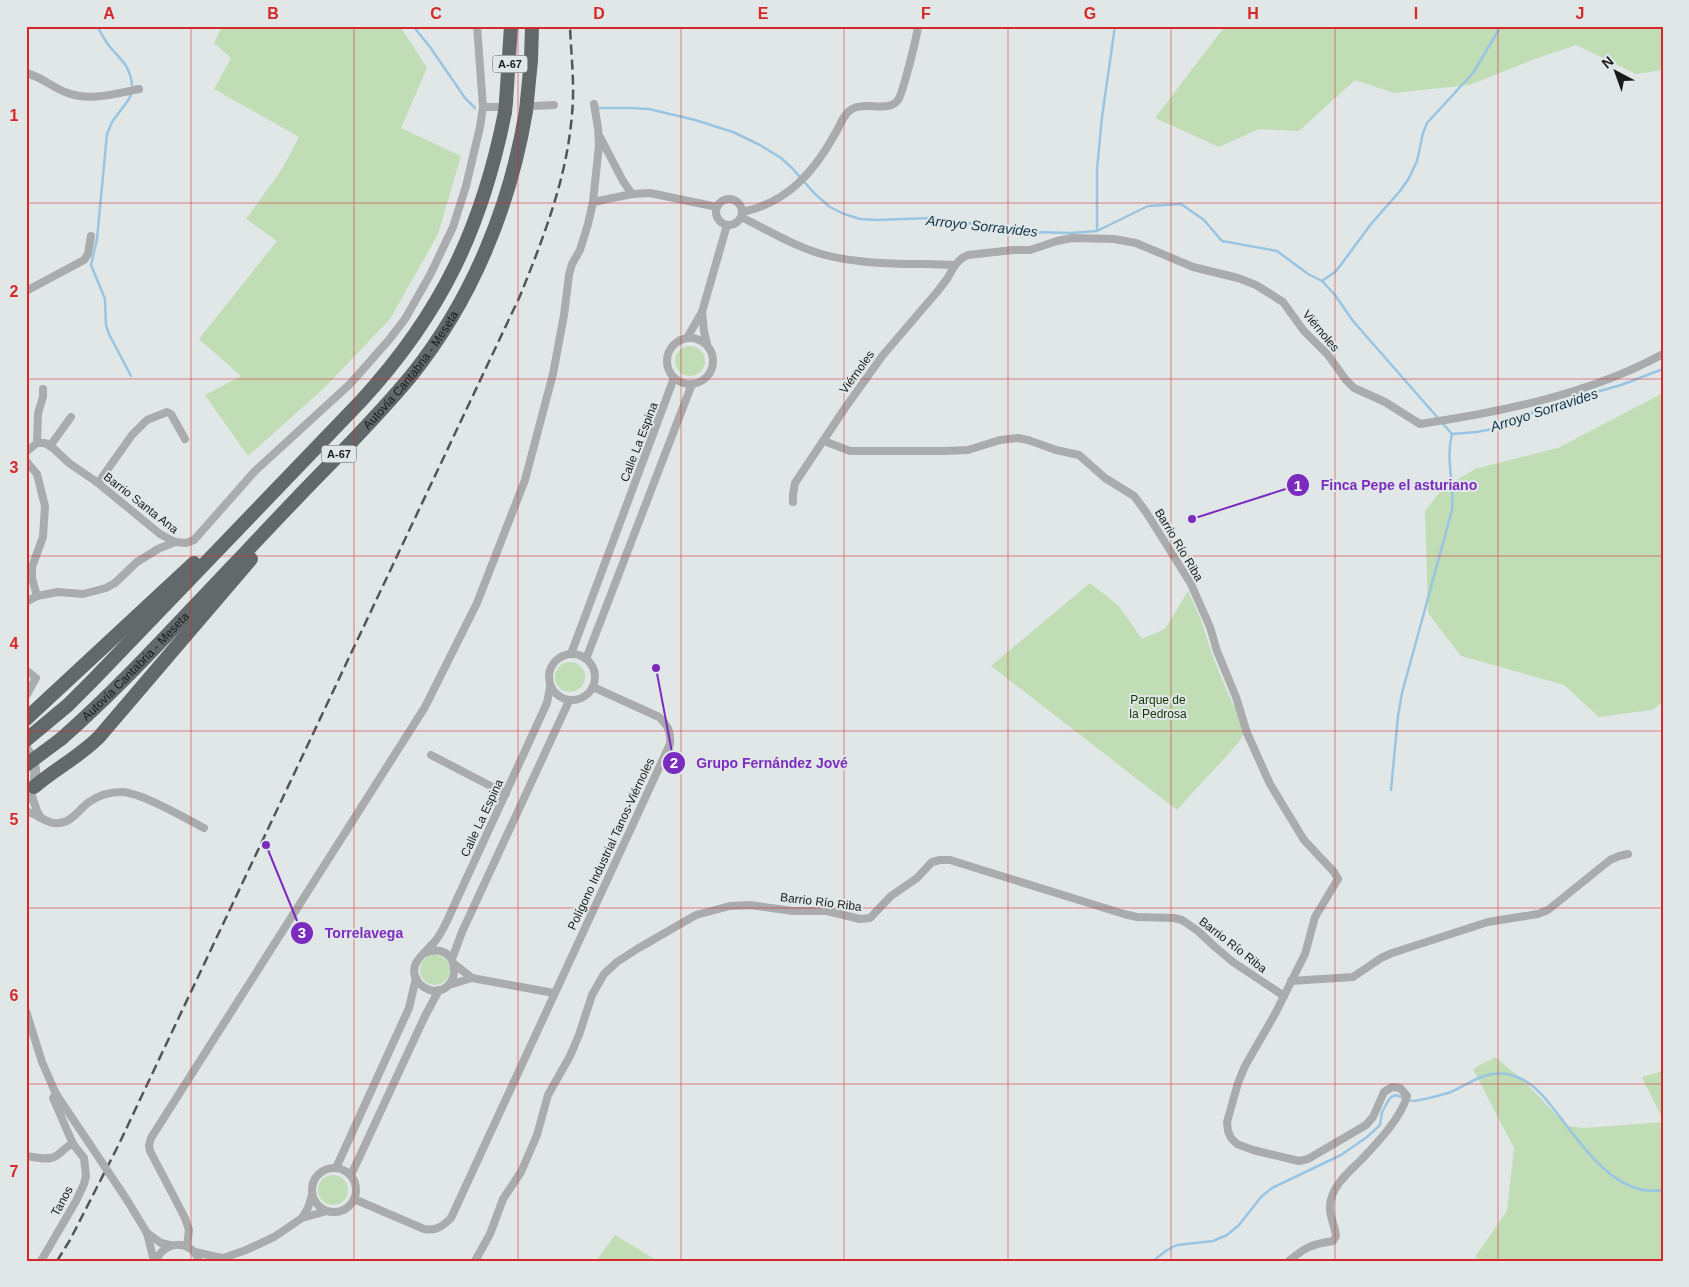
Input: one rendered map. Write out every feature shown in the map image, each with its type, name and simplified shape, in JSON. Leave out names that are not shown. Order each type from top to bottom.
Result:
[{"type":"highway","name":"Autovía Cantabria - Meseta","points":[[26,740],[93,680],[386,374],[414,337],[442,292],[468,239],[483,201],[494,164],[503,107],[511,26]]},
{"type":"highway","name":"Autovía Cantabria - Meseta","points":[[26,765],[61,738],[96,706],[361,431],[410,377],[447,325],[466,292],[488,246],[511,182],[529,106],[532,26]]},
{"type":"highway","points":[[30,793],[54,770],[85,750],[99,737],[262,545],[392,404],[403,391],[410,377]]},
{"type":"highway","points":[[26,719],[207,550],[278,480],[318,446]]},
{"type":"street","points":[[176,542],[186,543],[194,540],[255,471],[350,384],[388,342],[405,319],[430,275],[453,228],[466,186],[484,107],[477,26]]},
{"type":"street","points":[[727,225],[736,223],[742,215],[791,191],[827,147],[846,114],[851,110],[865,105],[891,106],[897,102],[903,86],[918,26]]},
{"type":"street","points":[[26,73],[38,76],[63,92],[72,95],[107,96],[139,89]]},
{"type":"street","points":[[187,1246],[189,1230],[185,1218],[149,1145],[153,1134],[425,707],[478,603],[525,480],[553,374],[569,275],[572,264],[580,250],[593,202],[599,145],[594,104]]},
{"type":"street","points":[[529,106],[554,105]]},
{"type":"street","points":[[484,107],[503,107]]},
{"type":"street","points":[[598,134],[622,181],[632,194]]},
{"type":"street","points":[[593,202],[632,194],[650,193],[717,207]]},
{"type":"street","points":[[717,207],[723,201],[732,200],[739,204],[742,215]]},
{"type":"street","points":[[717,207],[718,218],[727,225]]},
{"type":"street","name":"Viérnoles","points":[[742,215],[798,245],[824,255],[856,261],[954,265]]},
{"type":"street","points":[[687,338],[702,312],[727,225]]},
{"type":"street","points":[[26,291],[84,260],[88,254],[91,236]]},
{"type":"street","name":"Viérnoles","points":[[793,502],[792,495],[796,483],[805,466],[845,408],[883,355],[947,279],[954,265],[968,255],[1030,250],[1072,238],[1098,238],[1136,243],[1193,267],[1256,284],[1283,302],[1304,331],[1328,356],[1354,388],[1385,402],[1420,424],[1506,410],[1531,403],[1607,380],[1663,354]]},
{"type":"street","points":[[702,312],[704,331],[714,358],[710,373],[706,378],[692,384],[680,382],[674,378],[670,372],[667,358],[674,344],[687,338],[695,338],[708,345]]},
{"type":"street","name":"Calle La Espina","points":[[336,1168],[409,1008],[416,978],[415,966],[420,956],[436,940],[446,923],[547,703],[551,667],[559,658],[571,654],[674,378]]},
{"type":"street","points":[[586,659],[692,384]]},
{"type":"street","points":[[37,443],[38,413],[44,389]]},
{"type":"street","points":[[98,484],[132,435],[147,420],[167,412],[172,414],[185,439]]},
{"type":"street","points":[[26,452],[37,443],[45,443],[50,446],[71,417]]},
{"type":"street","name":"Barrio Río Riba","points":[[824,441],[850,451],[944,451],[968,450],[1000,440],[1018,438],[1079,455],[1105,478],[1134,496],[1191,584],[1210,627],[1247,733],[1270,784],[1304,840],[1334,872],[1338,879],[1315,917],[1305,954],[1238,1083],[1227,1122],[1228,1131],[1236,1144],[1299,1161],[1308,1159],[1366,1125],[1373,1117],[1384,1092],[1392,1087],[1400,1088],[1406,1100],[1387,1130],[1371,1149],[1346,1173],[1332,1195],[1330,1212],[1336,1236],[1333,1241],[1310,1245],[1290,1261]]},
{"type":"street","name":"Barrio Santa Ana","points":[[50,446],[138,518],[160,534],[176,542]]},
{"type":"street","points":[[26,461],[37,474],[45,506],[43,537],[32,567],[32,578],[37,596]]},
{"type":"street","name":"Barrio Santa Ana","points":[[26,602],[37,596],[58,592],[83,594],[106,588],[115,583],[137,562],[158,549],[176,542]]},
{"type":"street","points":[[550,687],[558,696],[569,701],[583,698],[593,687],[595,679],[591,664],[579,655],[571,654]]},
{"type":"street","points":[[26,670],[36,678],[26,696]]},
{"type":"street","name":"Polígono Industrial Tanos-Viérnoles","points":[[354,1199],[424,1229],[434,1230],[444,1226],[451,1218],[670,744],[670,733],[659,717],[593,687]]},
{"type":"street","points":[[449,984],[454,975],[453,962],[466,923],[569,701]]},
{"type":"street","points":[[26,748],[34,763],[36,775],[30,793],[36,811],[40,816]]},
{"type":"street","points":[[430,755],[506,794]]},
{"type":"street","points":[[26,811],[50,822],[64,822],[73,818],[96,798],[107,794],[125,792],[139,796],[204,828]]},
{"type":"street","points":[[1291,982],[1354,977],[1381,958],[1392,953],[1488,922],[1538,914],[1548,910],[1610,860],[1628,854]]},
{"type":"street","name":"Barrio Río Riba","points":[[475,1261],[490,1234],[503,1199],[520,1172],[537,1135],[548,1095],[570,1056],[592,995],[604,974],[617,962],[637,949],[696,915],[750,904],[793,911],[828,911],[860,920],[870,918],[891,896],[917,878],[932,862],[950,860],[1034,884],[1124,914],[1137,917],[1182,920],[1198,931],[1233,962],[1284,996]]},
{"type":"street","points":[[425,953],[436,950],[448,954],[453,962],[472,978]]},
{"type":"street","points":[[416,978],[423,987],[434,991],[449,984],[472,978],[554,993]]},
{"type":"street","points":[[351,1176],[439,990]]},
{"type":"street","points":[[26,1011],[42,1062],[56,1094],[147,1233],[155,1261]]},
{"type":"street","name":"Tanos","points":[[41,1261],[84,1184],[86,1176],[85,1164],[80,1152],[73,1144],[52,1098],[56,1094]]},
{"type":"street","points":[[26,1156],[54,1157],[64,1148],[73,1144]]},
{"type":"street","points":[[155,1261],[159,1253],[176,1244],[187,1246],[195,1252],[219,1259],[246,1250],[274,1237],[302,1218],[327,1211],[333,1212],[346,1209],[354,1199],[356,1187],[351,1176],[336,1168],[329,1168],[318,1175],[312,1188],[308,1208],[302,1218]]},
{"type":"street","points":[[312,1195],[315,1202],[327,1211]]},
{"type":"street","points":[[147,1233],[161,1243],[170,1246]]},
{"type":"street","points":[[195,1252],[199,1261]]},
{"type":"green space","points":[[222,26],[400,26],[427,68],[401,128],[461,156],[438,234],[390,319],[324,388],[248,456],[205,395],[241,376],[199,339],[277,241],[246,219],[282,169],[299,137],[214,89],[231,58],[214,43]]},
{"type":"green space","points":[[1225,26],[1663,26],[1663,70],[1636,74],[1576,45],[1469,85],[1394,93],[1355,80],[1299,131],[1259,129],[1219,147],[1155,118]]},
{"type":"green space","points":[[690,346],[701,350],[705,361],[701,372],[690,376],[679,372],[675,361],[679,350]]},
{"type":"green space","points":[[1663,393],[1663,702],[1652,710],[1599,717],[1564,685],[1461,656],[1428,613],[1425,511],[1442,489],[1475,469],[1558,448]]},
{"type":"green space","name":"Parque de la Pedrosa","points":[[1090,583],[1118,605],[1142,639],[1165,629],[1188,591],[1236,711],[1244,733],[1239,742],[1177,810],[991,666]]},
{"type":"green space","points":[[570,662],[581,666],[585,677],[581,688],[570,692],[559,688],[555,677],[559,666]]},
{"type":"green space","points":[[435,955],[446,959],[450,970],[446,981],[435,985],[424,981],[420,970],[424,959]]},
{"type":"green space","points":[[1495,1057],[1523,1080],[1567,1126],[1584,1128],[1663,1122],[1663,1261],[1480,1261],[1475,1257],[1507,1211],[1514,1148],[1473,1069]]},
{"type":"green space","points":[[1663,1071],[1663,1120],[1642,1077]]},
{"type":"green space","points":[[333,1175],[344,1179],[348,1190],[344,1201],[333,1205],[322,1201],[318,1190],[322,1179]]},
{"type":"green space","points":[[615,1235],[658,1261],[596,1261]]},
{"type":"waterway","points":[[97,26],[108,45],[127,68],[132,85]]},
{"type":"waterway","name":"Arroyo Sorravides","points":[[413,26],[465,98],[475,108]]},
{"type":"waterway","points":[[1097,231],[1097,169],[1102,117],[1115,26]]},
{"type":"waterway","points":[[1322,281],[1335,272],[1371,224],[1400,191],[1417,161],[1427,123],[1473,73],[1501,26]]},
{"type":"waterway","points":[[131,94],[112,122],[107,134],[97,239],[91,265],[105,299],[106,325],[109,334],[131,376]]},
{"type":"waterway","name":"Arroyo Sorravides","points":[[599,108],[649,109],[695,120],[733,132],[781,158],[830,207],[860,219],[930,218],[1035,232],[1071,233],[1097,231],[1148,206],[1181,204],[1204,220],[1222,241],[1277,251],[1308,274],[1322,281],[1335,295],[1353,321],[1452,434]]},
{"type":"waterway","name":"Arroyo Sorravides","points":[[1452,434],[1492,429],[1554,404],[1621,385],[1663,369]]},
{"type":"waterway","points":[[1391,790],[1402,693],[1452,510],[1453,500],[1449,453],[1452,434]]},
{"type":"waterway","points":[[1153,1261],[1177,1245],[1213,1241],[1227,1235],[1239,1225],[1261,1197],[1272,1188],[1341,1155],[1367,1137],[1380,1125],[1382,1112],[1391,1097],[1396,1095],[1414,1101],[1428,1098],[1451,1092],[1477,1079],[1493,1074],[1511,1075],[1533,1086],[1591,1156],[1617,1179],[1631,1186],[1646,1190],[1663,1190]]},
{"type":"railway","points":[[57,1261],[70,1240],[119,1144],[520,296],[546,229],[565,161],[573,103],[570,26]]},
{"type":"place","name":"Finca Pepe el asturiano","points":[[1192,519]]},
{"type":"place","name":"Grupo Fernández Jové","points":[[656,668]]},
{"type":"place","name":"Torrelavega","points":[[266,845]]}]
